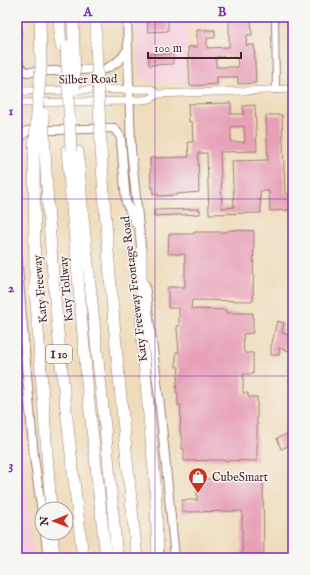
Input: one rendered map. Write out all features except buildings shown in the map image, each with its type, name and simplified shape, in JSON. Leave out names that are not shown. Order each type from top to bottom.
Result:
[{"type":"highway","points":[[40,17],[41,67],[35,289],[50,501]]},
{"type":"highway","points":[[60,17],[67,46]]},
{"type":"highway","points":[[66,17],[72,151],[82,214],[108,456],[117,558]]},
{"type":"highway","points":[[67,46],[74,17]]},
{"type":"highway","points":[[96,17],[101,148],[107,239],[115,337],[137,558]]},
{"type":"highway","name":"Katy Freeway","points":[[39,150],[83,558]]},
{"type":"highway","name":"Katy Tollway","points":[[72,151],[76,265],[106,558]]},
{"type":"highway","points":[[141,251],[142,350],[154,482],[158,558]]},
{"type":"highway","points":[[53,541],[54,558]]},
{"type":"main road","name":"Katy Freeway Frontage Road","points":[[127,17],[129,101],[139,232],[160,406],[175,558]]},
{"type":"main road","points":[[17,29],[18,65],[23,71],[26,72],[105,69],[123,58],[128,49]]},
{"type":"main road","points":[[17,141],[26,131],[114,128],[121,140],[126,202],[139,232]]},
{"type":"main road","points":[[17,258],[34,457],[40,501]]},
{"type":"main road","points":[[46,541],[48,558]]},
{"type":"street","points":[[275,17],[276,90]]},
{"type":"street","name":"Silber Road","points":[[17,91],[151,89],[158,94]]},
{"type":"street","name":"Silber Road","points":[[17,103],[129,101],[150,98],[158,94],[293,89]]},
{"type":"shaded area","points":[[135,17],[187,17],[188,86],[167,82],[145,81],[138,74]]},
{"type":"shaded area","points":[[17,388],[34,558],[17,558]]},
{"type":"place","name":"CubeSmart","points":[[198,494]]}]
